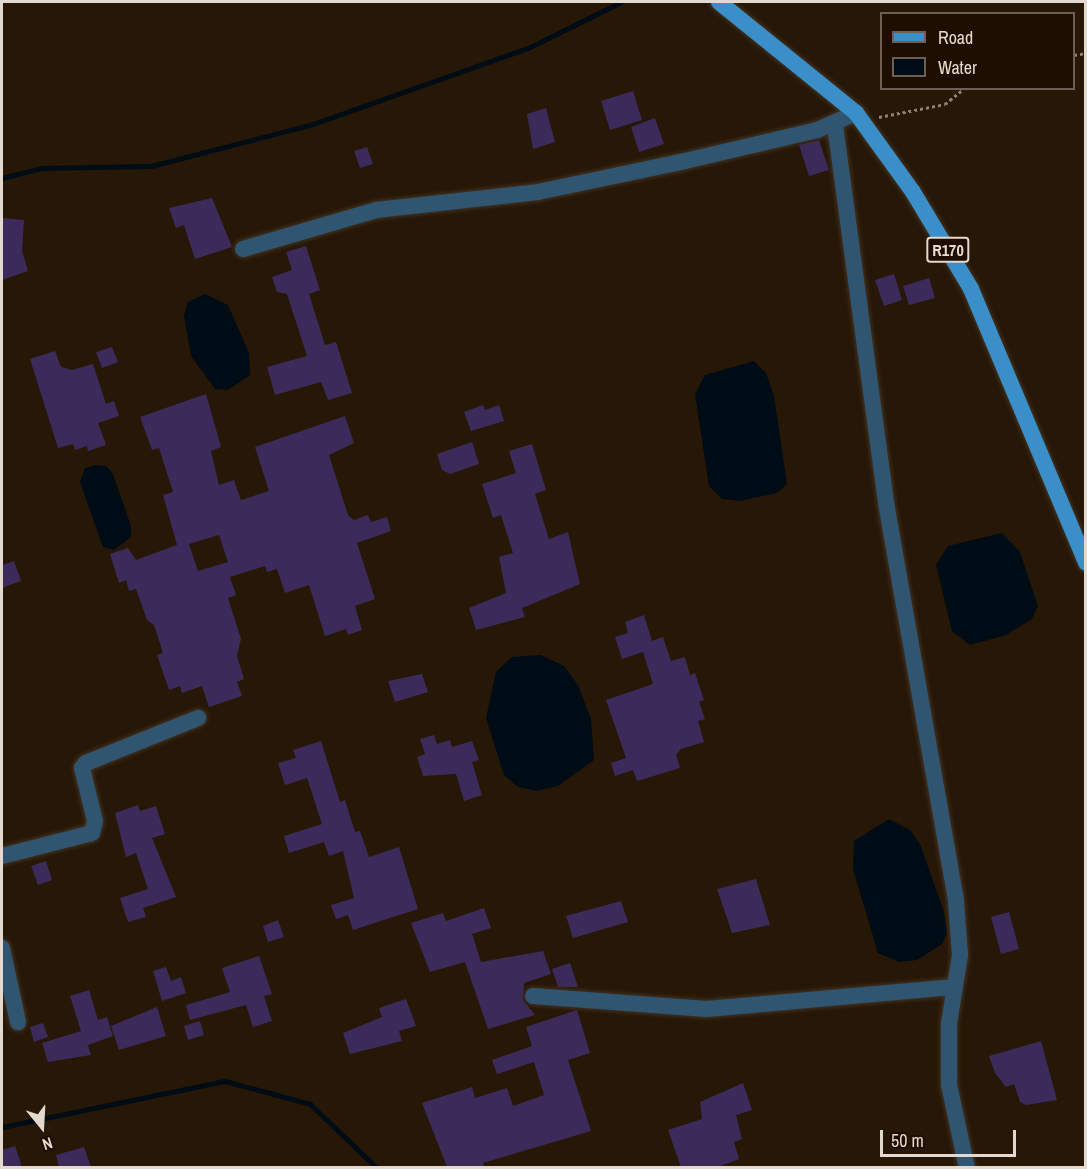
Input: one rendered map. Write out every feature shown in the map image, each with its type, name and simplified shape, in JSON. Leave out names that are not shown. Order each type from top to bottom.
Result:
[{"type":"main road","name":"R170","points":[[719,2],[860,118],[971,289],[1086,563]]},
{"type":"street","points":[[243,249],[376,210],[538,192],[860,118]]},
{"type":"street","points":[[835,124],[886,503],[956,902],[960,955],[955,987],[949,1085],[967,1167]]},
{"type":"street","points":[[2,855],[92,833],[95,821],[82,768],[86,763],[198,718]]},
{"type":"street","points":[[2,948],[18,1022]]},
{"type":"street","points":[[533,996],[708,1009],[955,987]]},
{"type":"path","points":[[860,118],[945,104],[962,90]]},
{"type":"water","points":[[205,294],[228,305],[249,353],[250,375],[228,390],[215,389],[191,356],[184,316],[188,302]]},
{"type":"water","points":[[754,361],[766,373],[774,396],[787,484],[777,493],[740,501],[722,499],[709,486],[695,394],[705,375]]},
{"type":"water","points":[[96,465],[106,466],[113,474],[131,526],[131,537],[114,550],[103,547],[80,482],[85,468]]},
{"type":"water","points":[[1002,533],[1020,552],[1038,606],[1032,619],[1006,635],[970,645],[952,631],[936,565],[948,546]]},
{"type":"water","points":[[541,655],[564,666],[578,685],[591,719],[594,760],[558,786],[537,791],[518,787],[504,775],[486,718],[496,672],[512,657]]},
{"type":"water","points":[[889,819],[910,830],[920,844],[944,912],[947,933],[942,944],[917,960],[899,962],[878,953],[853,869],[854,841]]},
{"type":"building","points":[[633,91],[642,120],[610,130],[601,101]]},
{"type":"building","points":[[546,108],[555,142],[533,149],[527,114]]},
{"type":"building","points":[[655,118],[664,144],[639,152],[631,127]]},
{"type":"building","points":[[819,140],[829,170],[809,176],[799,145]]},
{"type":"building","points":[[367,147],[373,164],[360,168],[354,151]]},
{"type":"building","points":[[212,198],[232,247],[195,259],[184,225],[176,228],[169,208]]},
{"type":"building","points":[[2,218],[24,220],[22,251],[28,271],[2,280]]},
{"type":"building","points":[[306,246],[320,290],[309,294],[325,345],[336,342],[352,393],[328,400],[321,382],[275,395],[267,367],[307,356],[287,294],[277,292],[272,277],[292,270],[286,252]]},
{"type":"building","points":[[894,274],[902,300],[884,306],[875,280]]},
{"type":"building","points":[[929,278],[935,298],[909,305],[903,286]]},
{"type":"building","points":[[112,347],[118,362],[102,368],[96,352]]},
{"type":"building","points":[[55,351],[61,367],[72,370],[93,364],[106,404],[114,401],[119,416],[98,423],[106,445],[88,451],[87,446],[75,450],[73,444],[58,448],[30,359]]},
{"type":"building","points":[[206,394],[221,447],[211,451],[219,485],[234,480],[241,500],[269,491],[255,447],[345,416],[354,443],[329,455],[348,515],[354,520],[368,515],[371,522],[387,517],[391,531],[357,543],[375,599],[355,606],[362,630],[348,635],[346,629],[325,636],[309,585],[285,593],[277,569],[267,572],[265,566],[230,577],[236,595],[228,598],[241,639],[237,656],[244,679],[237,682],[242,696],[209,707],[202,686],[182,693],[180,686],[169,690],[157,655],[163,653],[154,625],[147,620],[136,589],[129,591],[126,580],[119,583],[110,554],[128,548],[136,560],[177,545],[163,495],[173,492],[159,448],[152,450],[140,417]],"holes":[[[219,535],[228,562],[198,571],[189,544]]]},
{"type":"building","points":[[483,405],[485,410],[499,405],[504,421],[471,431],[464,412]]},
{"type":"building","points":[[472,442],[479,464],[450,474],[442,470],[437,454]]},
{"type":"building","points":[[532,444],[546,490],[535,494],[549,539],[568,532],[580,584],[522,608],[525,617],[476,630],[469,608],[506,593],[499,557],[513,553],[501,515],[493,518],[482,484],[516,473],[509,451]]},
{"type":"building","points":[[14,561],[21,581],[2,588],[2,565]]},
{"type":"building","points":[[644,615],[652,641],[663,637],[671,661],[685,657],[690,675],[695,673],[704,700],[699,702],[705,719],[698,721],[704,742],[681,749],[676,755],[680,768],[637,781],[633,770],[615,776],[611,763],[626,758],[606,700],[653,684],[643,652],[622,659],[615,637],[628,633],[625,622]]},
{"type":"building","points":[[422,674],[428,692],[395,702],[388,681]]},
{"type":"building","points":[[434,735],[437,744],[450,740],[452,747],[472,741],[479,760],[472,762],[482,795],[464,801],[456,774],[423,776],[417,757],[425,754],[420,739]]},
{"type":"building","points":[[321,741],[340,802],[345,800],[355,832],[360,831],[369,857],[399,847],[418,909],[353,930],[348,915],[336,919],[331,905],[354,898],[343,851],[329,856],[324,842],[289,853],[284,836],[322,824],[307,778],[285,785],[278,763],[296,758],[293,750]]},
{"type":"building","points":[[138,805],[140,811],[156,806],[165,834],[152,838],[176,897],[143,908],[146,917],[128,922],[120,898],[148,889],[136,853],[126,857],[115,813]]},
{"type":"building","points":[[46,861],[52,880],[38,885],[31,866]]},
{"type":"building","points":[[756,879],[770,925],[732,933],[717,889]]},
{"type":"building","points":[[621,901],[628,922],[573,938],[566,916]]},
{"type":"building","points":[[484,908],[491,928],[472,934],[481,962],[543,951],[551,974],[524,983],[523,1000],[535,1015],[488,1029],[465,962],[430,972],[411,923],[443,913],[446,921]]},
{"type":"building","points":[[1009,912],[1019,949],[1001,954],[991,917]]},
{"type":"building","points":[[278,920],[284,937],[268,942],[263,926]]},
{"type":"building","points":[[259,956],[272,994],[264,996],[272,1021],[253,1027],[246,1005],[190,1020],[186,1005],[230,992],[222,968]]},
{"type":"building","points":[[570,963],[578,987],[558,987],[552,969]]},
{"type":"building","points":[[166,967],[171,981],[181,977],[186,993],[162,1001],[153,971]]},
{"type":"building","points":[[89,990],[98,1020],[107,1017],[113,1036],[88,1045],[91,1055],[48,1062],[42,1043],[81,1031],[70,996]]},
{"type":"building","points":[[406,999],[416,1026],[399,1031],[402,1041],[350,1054],[343,1033],[382,1017],[379,1008]]},
{"type":"building","points":[[157,1007],[166,1036],[119,1050],[111,1026]]},
{"type":"building","points":[[577,1010],[590,1053],[568,1060],[591,1131],[483,1163],[484,1167],[447,1167],[422,1103],[472,1087],[475,1098],[507,1088],[513,1106],[544,1095],[534,1062],[497,1074],[492,1060],[532,1046],[526,1027]]},
{"type":"building","points":[[200,1021],[204,1035],[188,1040],[184,1026]]},
{"type":"building","points":[[43,1023],[48,1037],[34,1042],[30,1027]]},
{"type":"building","points":[[1041,1041],[1057,1100],[1026,1105],[1020,1102],[1014,1084],[1006,1087],[995,1073],[989,1056]]},
{"type":"building","points":[[743,1083],[752,1110],[736,1115],[742,1139],[734,1142],[739,1159],[718,1167],[681,1167],[668,1130],[702,1119],[700,1102]]},
{"type":"building","points":[[15,1146],[22,1167],[2,1167],[2,1150]]},
{"type":"building","points":[[84,1147],[91,1167],[59,1167],[56,1155]]},
{"type":"waterway","points":[[2,178],[41,168],[151,166],[313,124],[528,48],[621,2]]},
{"type":"waterway","points":[[2,1127],[225,1081],[310,1104],[377,1168]]}]
